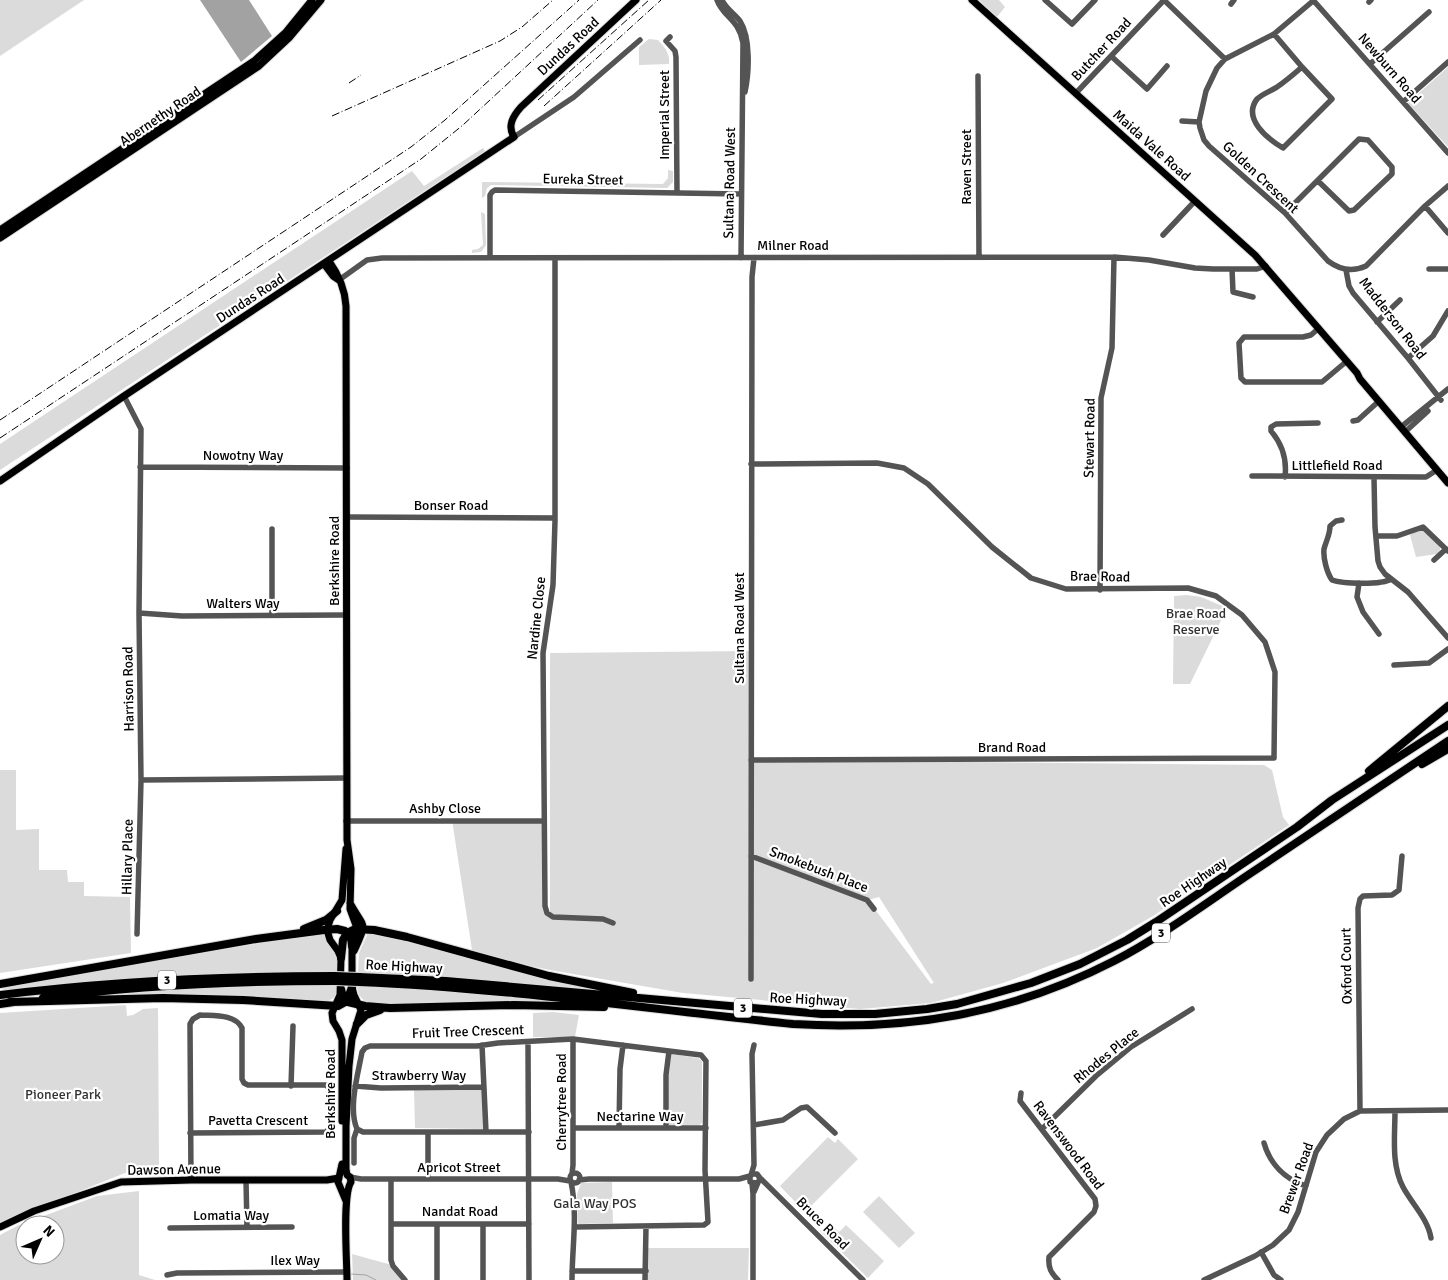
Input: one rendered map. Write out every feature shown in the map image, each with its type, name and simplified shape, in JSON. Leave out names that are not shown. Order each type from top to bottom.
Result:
[{"type":"highway","points":[[1332,800],[1448,706]]},
{"type":"highway","name":"Roe Highway","points":[[357,982],[456,982],[822,1014],[875,1014],[957,1004],[1031,983],[1080,964],[1127,940],[1297,827],[1332,800],[1448,725]]},
{"type":"highway","name":"Roe Highway","points":[[0,995],[156,981],[232,977],[335,979],[448,987],[793,1024],[848,1027],[900,1024],[960,1016],[1014,1002],[1078,978],[1142,945],[1448,741]]},
{"type":"highway","points":[[1386,783],[1448,749]]},
{"type":"highway","points":[[295,933],[326,920],[337,911]]},
{"type":"highway","points":[[342,958],[343,940],[348,932],[361,927],[408,937],[549,976],[664,1000]]},
{"type":"highway","points":[[0,984],[295,933],[339,929],[348,932],[351,937],[352,946]]},
{"type":"highway","name":"Roe Highway","points":[[0,1004],[110,990],[335,979]]},
{"type":"highway","points":[[10,1002],[171,998],[320,1004],[334,1009],[347,1001],[357,982]]},
{"type":"highway","points":[[341,989],[347,1001],[352,1004],[390,1008],[514,1004],[651,1009]]},
{"type":"highway","points":[[357,1024],[370,1012],[390,1008]]},
{"type":"main road","name":"Abernethy Road","points":[[257,64],[312,0]]},
{"type":"main road","name":"Abernethy Road","points":[[0,230],[257,64],[289,38],[321,0]]},
{"type":"main road","name":"Dundas Road","points":[[0,481],[124,396],[327,263],[514,137],[512,134],[512,122],[521,107],[636,0]]},
{"type":"main road","name":"Maida Vale Road","points":[[972,0],[1264,264],[1448,483]]},
{"type":"main road","name":"Abernethy Road","points":[[0,238],[112,159]]},
{"type":"main road","name":"Berkshire Road","points":[[327,263],[338,274],[344,290],[346,306],[346,821],[347,844],[352,869],[350,913],[361,927]]},
{"type":"main road","name":"Berkshire Road","points":[[327,930],[330,920],[341,904],[344,892],[344,859],[347,844]]},
{"type":"main road","points":[[360,1006],[354,996],[357,982],[352,957],[352,946],[361,927]]},
{"type":"main road","points":[[352,957],[361,927]]},
{"type":"main road","points":[[327,930],[330,940],[342,958],[341,989],[334,1009]]},
{"type":"main road","name":"Berkshire Road","points":[[344,1181],[352,1039],[361,1014],[360,1006]]},
{"type":"main road","name":"Berkshire Road","points":[[334,1009],[333,1020],[342,1040],[343,1160],[346,1202],[347,1276]]},
{"type":"main road","name":"Dawson Avenue","points":[[0,1227],[34,1212],[121,1182],[190,1180],[344,1181]]},
{"type":"street","points":[[717,0],[736,23],[742,38],[742,108]]},
{"type":"street","points":[[722,0],[740,22],[747,38],[747,79],[742,108]]},
{"type":"street","points":[[1045,0],[1072,24],[1096,0]]},
{"type":"street","points":[[1164,0],[1226,59]]},
{"type":"street","name":"Butcher Road","points":[[1076,93],[1164,0]]},
{"type":"street","points":[[1182,121],[1199,122],[1209,83],[1217,68],[1226,59],[1274,34],[1313,0]]},
{"type":"street","name":"Newburn Road","points":[[1313,0],[1448,153]]},
{"type":"street","points":[[1370,64],[1429,12]]},
{"type":"street","points":[[1274,34],[1332,99],[1283,148],[1255,124],[1253,111],[1258,99],[1278,87],[1302,67]]},
{"type":"street","name":"Dundas Road","points":[[514,137],[582,91],[640,40]]},
{"type":"street","name":"Imperial Street","points":[[666,40],[675,51],[676,57],[677,193]]},
{"type":"street","points":[[1111,56],[1146,89],[1167,66]]},
{"type":"street","points":[[1403,102],[1448,62]]},
{"type":"street","name":"Raven Street","points":[[978,76],[979,257]]},
{"type":"street","name":"Sultana Road West","points":[[741,258],[742,108]]},
{"type":"street","name":"Golden Crescent","points":[[1199,122],[1204,140],[1284,213],[1328,261],[1346,270]]},
{"type":"street","points":[[1284,213],[1359,139],[1366,137],[1395,170],[1352,213],[1318,181]]},
{"type":"street","points":[[1346,270],[1366,266],[1425,206],[1448,186]]},
{"type":"street","name":"Eureka Street","points":[[490,258],[490,195],[495,190],[741,194]]},
{"type":"street","points":[[1163,235],[1195,201]]},
{"type":"street","points":[[1425,206],[1448,232]]},
{"type":"street","name":"Milner Road","points":[[339,280],[374,258],[1114,257],[1149,260],[1195,268],[1257,269],[1264,264]]},
{"type":"street","name":"Stewart Road","points":[[1100,590],[1101,398],[1112,348],[1114,257]]},
{"type":"street","name":"Nardine Close","points":[[555,258],[555,518],[553,585],[543,653],[545,906],[548,913],[555,917],[603,919],[613,923]]},
{"type":"street","name":"Sultana Road West","points":[[751,979],[752,258]]},
{"type":"street","points":[[1430,270],[1448,268]]},
{"type":"street","points":[[1232,269],[1233,292],[1253,297]]},
{"type":"street","name":"Madderson Road","points":[[1346,270],[1349,286],[1426,380],[1442,396]]},
{"type":"street","points":[[1377,322],[1400,300]]},
{"type":"street","points":[[1408,358],[1433,336],[1448,311]]},
{"type":"street","points":[[1317,328],[1306,336],[1244,337],[1240,343],[1241,378],[1245,382],[1322,382],[1347,364]]},
{"type":"street","points":[[1403,429],[1448,389]]},
{"type":"street","name":"Harrison Road","points":[[124,396],[141,430],[139,613],[141,780]]},
{"type":"street","points":[[1353,421],[1358,420],[1379,401]]},
{"type":"street","points":[[1285,477],[1286,462],[1275,436],[1271,432],[1271,427],[1276,424],[1318,423]]},
{"type":"street","name":"Brae Road","points":[[751,464],[877,463],[904,468],[928,484],[992,547],[1031,578],[1066,589],[1188,588],[1216,596],[1242,615],[1265,642],[1275,672],[1274,758]]},
{"type":"street","name":"Nowotny Way","points":[[140,467],[347,468]]},
{"type":"street","name":"Littlefield Road","points":[[1252,476],[1422,478],[1426,477],[1435,468]]},
{"type":"street","points":[[1374,478],[1376,536],[1379,564],[1382,571],[1408,592],[1448,638]]},
{"type":"street","name":"Bonser Road","points":[[346,517],[555,518]]},
{"type":"street","points":[[1342,520],[1336,521],[1330,526],[1330,534],[1324,550],[1332,580],[1386,583],[1391,579]]},
{"type":"street","points":[[1376,536],[1397,536],[1423,527],[1447,550],[1434,560]]},
{"type":"street","points":[[272,529],[272,615]]},
{"type":"street","points":[[1359,583],[1357,596],[1363,612],[1378,634]]},
{"type":"street","name":"Walters Way","points":[[139,613],[182,616],[346,615]]},
{"type":"street","points":[[1394,665],[1429,663],[1448,649]]},
{"type":"street","name":"Brand Road","points":[[751,760],[1274,758]]},
{"type":"street","points":[[141,780],[346,778]]},
{"type":"street","name":"Hillary Place","points":[[138,934],[141,780]]},
{"type":"street","name":"Ashby Close","points":[[346,821],[544,821]]},
{"type":"street","name":"Smokebush Place","points":[[751,856],[867,900],[874,909]]},
{"type":"street","name":"Oxford Court","points":[[1360,1110],[1358,908],[1362,896],[1392,895],[1399,890],[1402,856]]},
{"type":"street","name":"Rhodes Place","points":[[1042,1129],[1096,1076],[1131,1047],[1192,1008]]},
{"type":"street","name":"Pavetta Crescent","points":[[190,1133],[326,1132],[331,1127],[331,1091],[326,1086],[248,1085],[244,1083],[242,1079],[242,1028],[240,1022],[235,1018],[196,1016],[190,1024],[190,1133],[190,1180]]},
{"type":"street","points":[[291,1086],[291,1035],[293,1026]]},
{"type":"street","name":"Fruit Tree Crescent","points":[[354,1163],[354,1138],[357,1129],[354,1123],[355,1086],[362,1052],[370,1046],[482,1045],[573,1039],[701,1055],[706,1061],[705,1170],[708,1222],[704,1226],[574,1227]]},
{"type":"street","name":"Cherrytree Road","points":[[572,1280],[574,1227],[573,1039]]},
{"type":"street","points":[[528,1042],[529,1280]]},
{"type":"street","points":[[482,1045],[486,1132]]},
{"type":"street","points":[[619,1128],[620,1069],[623,1045]]},
{"type":"street","points":[[753,1280],[754,1125],[752,1054],[754,1045]]},
{"type":"street","points":[[666,1128],[666,1075],[669,1051]]},
{"type":"street","name":"Strawberry Way","points":[[355,1086],[381,1088],[483,1087]]},
{"type":"street","name":"Ravenswood Road","points":[[1021,1094],[1020,1101],[1095,1199],[1096,1206],[1094,1212],[1049,1257],[1048,1265],[1058,1280]]},
{"type":"street","points":[[754,1125],[783,1120],[801,1108],[807,1107],[835,1133]]},
{"type":"street","points":[[1360,1110],[1448,1110]]},
{"type":"street","name":"Brewer Road","points":[[1204,1280],[1272,1245],[1289,1230],[1298,1212],[1316,1152],[1327,1135],[1344,1119],[1360,1110]]},
{"type":"street","points":[[1395,1111],[1397,1170],[1403,1186],[1430,1229],[1431,1238]]},
{"type":"street","name":"Nectarine Way","points":[[573,1128],[706,1128]]},
{"type":"street","points":[[357,1129],[363,1132],[529,1132]]},
{"type":"street","points":[[428,1132],[428,1179]]},
{"type":"street","points":[[1264,1143],[1266,1151],[1284,1176],[1306,1186]]},
{"type":"street","name":"Apricot Street","points":[[344,1181],[361,1179],[754,1179]]},
{"type":"street","points":[[391,1179],[391,1260],[393,1266],[405,1280]]},
{"type":"street","name":"Bruce Road","points":[[754,1179],[766,1184],[863,1280]]},
{"type":"street","points":[[246,1180],[247,1227]]},
{"type":"street","name":"Nandat Road","points":[[391,1224],[529,1224]]},
{"type":"street","points":[[437,1224],[437,1280]]},
{"type":"street","points":[[483,1224],[483,1280]]},
{"type":"street","name":"Lomatia Way","points":[[170,1228],[292,1227]]},
{"type":"street","points":[[646,1227],[646,1280]]},
{"type":"street","points":[[1260,1252],[1274,1275],[1281,1280]]},
{"type":"street","points":[[572,1271],[646,1271]]},
{"type":"street","name":"Ilex Way","points":[[167,1275],[177,1273],[291,1273],[347,1276]]},
{"type":"street","points":[[196,1273],[196,1280]]},
{"type":"street","points":[[243,1273],[243,1280]]},
{"type":"street","points":[[291,1273],[291,1280]]},
{"type":"green space","points":[[0,0],[84,0],[0,56]]},
{"type":"green space","points":[[979,0],[999,0],[1005,7],[997,17]]},
{"type":"green space","points":[[649,39],[658,40],[663,46],[668,54],[669,64],[639,65],[639,47]]},
{"type":"green space","points":[[1448,67],[1448,147],[1408,103]]},
{"type":"green space","points":[[483,148],[485,151],[0,470],[0,444],[412,171],[424,186]]},
{"type":"green space","points":[[668,170],[673,171],[673,182],[667,188],[491,185],[487,188],[485,196],[482,198],[482,182],[663,184],[668,178]]},
{"type":"green space","points":[[481,212],[485,214],[486,245],[481,252],[472,253],[472,250],[478,249],[483,245]]},
{"type":"green space","points":[[1417,529],[1424,529],[1440,547],[1437,554],[1416,557],[1410,535]]},
{"type":"green space","name":"Brae Road Reserve","points":[[1174,596],[1201,597],[1227,608],[1190,684],[1173,684]]},
{"type":"green space","points":[[751,651],[751,760],[1264,765],[1272,770],[1283,817],[1289,825],[1153,916],[1097,948],[1003,983],[931,1003],[860,1009],[683,993],[521,964],[472,950],[452,820],[544,821],[545,906],[550,915],[550,653]],"holes":[[[879,897],[934,983],[931,984],[868,900]]]},
{"type":"green space","points":[[0,770],[16,770],[16,830],[39,829],[39,870],[67,870],[68,882],[84,882],[84,896],[130,897],[131,953],[0,973]]},
{"type":"green space","points":[[324,933],[337,955],[337,973],[170,976],[4,990],[3,985]]},
{"type":"green space","points":[[368,933],[637,996],[498,982],[358,974],[359,953]]},
{"type":"green space","points":[[337,985],[337,991],[334,997],[327,1001],[84,997],[220,986]]},
{"type":"green space","points":[[357,987],[406,987],[622,1007],[466,1002],[367,1004],[359,995]]},
{"type":"green space","name":"Pioneer Park","points":[[126,1005],[127,1016],[143,1009],[158,1008],[159,1166],[152,1174],[125,1173],[20,1215],[15,1215],[15,1217],[0,1223],[0,1013]]},
{"type":"green space","points":[[553,1012],[579,1015],[575,1037],[533,1037],[533,1013]]},
{"type":"green space","points":[[671,1054],[698,1058],[702,1061],[702,1123],[699,1125],[668,1126]]},
{"type":"green space","points":[[414,1090],[482,1090],[485,1129],[415,1128]]},
{"type":"green space","points":[[828,1137],[835,1143],[838,1139],[858,1159],[805,1212],[780,1186]]},
{"type":"green space","name":"Gala Way POS","points":[[612,1182],[613,1223],[578,1224],[577,1194],[581,1183]]},
{"type":"green space","points":[[139,1191],[139,1275],[155,1280],[0,1280],[0,1235],[15,1227],[15,1265],[65,1265],[65,1215],[46,1215],[97,1196]]},
{"type":"green space","points":[[879,1196],[915,1233],[899,1248],[863,1212]]},
{"type":"green space","points":[[829,1222],[839,1232],[846,1225],[884,1261],[868,1278],[820,1231]]},
{"type":"green space","points":[[646,1248],[749,1248],[748,1280],[645,1280]]},
{"type":"green space","points":[[352,1254],[391,1264],[402,1280],[353,1280]]},
{"type":"shaded area","points":[[200,0],[249,0],[272,36],[241,62]]},
{"type":"waterway","points":[[351,1274],[366,1275],[376,1280]]},
{"type":"railway","points":[[332,116],[500,41],[522,27],[553,0]]},
{"type":"railway","points":[[0,420],[411,147],[445,120],[579,0]]},
{"type":"railway","points":[[0,438],[421,159],[463,125],[598,0]]},
{"type":"railway","points":[[538,100],[649,0]]},
{"type":"railway","points":[[544,106],[661,0]]},
{"type":"railway","points":[[349,83],[361,75]]}]
